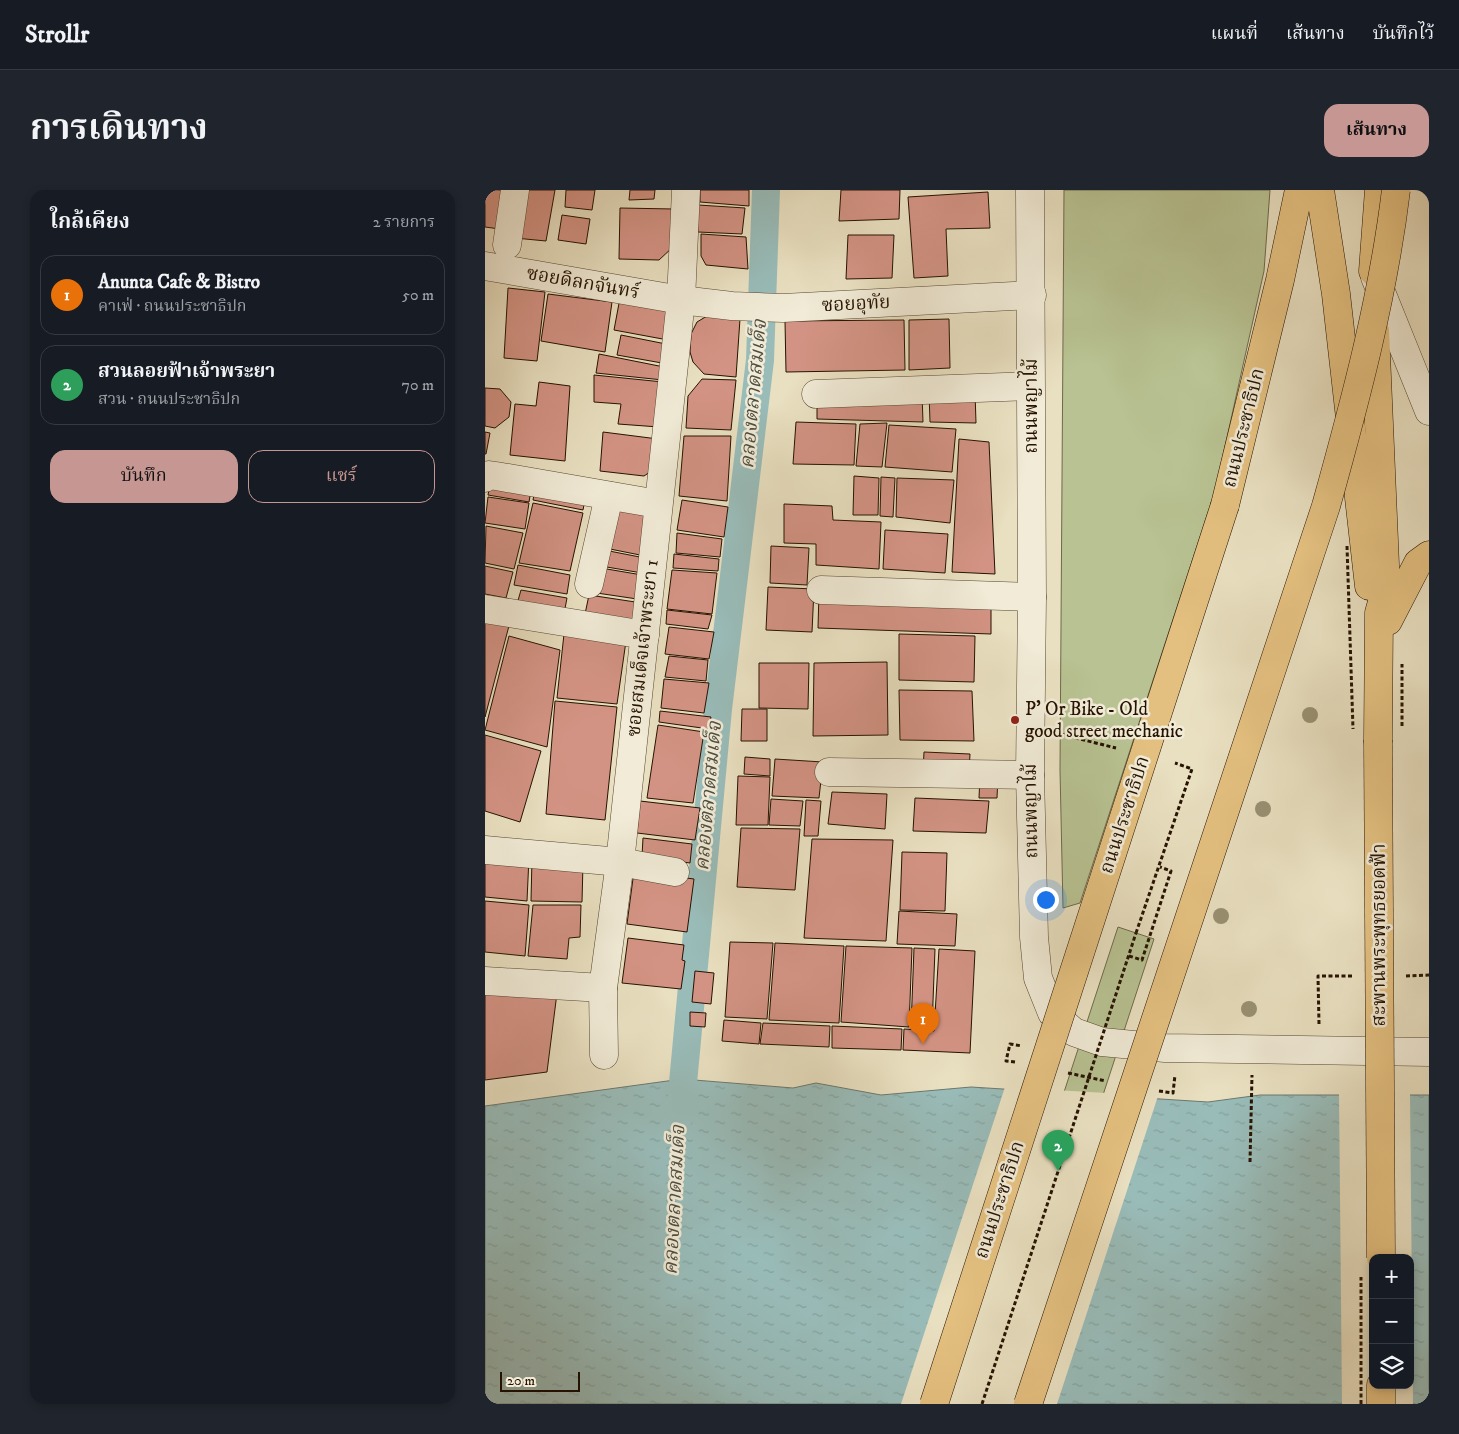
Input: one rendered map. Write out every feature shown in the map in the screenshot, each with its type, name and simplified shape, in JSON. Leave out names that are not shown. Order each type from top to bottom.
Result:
[{"type":"main road","name":"ถนนประชาธิปก","points":[[934,1404],[1225,505],[1280,280],[1299,190]]},
{"type":"main road","points":[[1320,190],[1336,294],[1369,590],[1380,624]]},
{"type":"main road","points":[[1379,190],[1373,270],[1386,588],[1380,624]]},
{"type":"main road","points":[[1028,1404],[1327,506],[1358,392],[1379,295],[1396,190]]},
{"type":"main road","points":[[1380,624],[1418,563],[1429,555]]},
{"type":"main road","name":"สะพานพระพุทธยอดฟ้า","points":[[1380,624],[1378,740],[1381,1254]]},
{"type":"main road","points":[[1381,1389],[1381,1404]]},
{"type":"street","points":[[507,245],[515,190]]},
{"type":"street","name":"ซอยสมเด็จเจ้าพระยา 1","points":[[604,1055],[603,988],[621,862],[681,300],[686,190]]},
{"type":"street","name":"ถนนพญาไม้","points":[[1029,190],[1032,597],[1030,775],[1034,937],[1038,978],[1052,1013],[1074,1032],[1102,1042],[1165,1048],[1429,1052]]},
{"type":"street","name":"ซอยดิลกจันทร์","points":[[485,266],[681,300]]},
{"type":"street","points":[[1373,270],[1429,410]]},
{"type":"street","name":"ซอยอุทัย","points":[[681,300],[732,306],[783,308],[1031,295]]},
{"type":"street","points":[[816,394],[1030,386]]},
{"type":"street","points":[[485,478],[489,475],[496,476],[658,504]]},
{"type":"street","points":[[589,584],[609,496]]},
{"type":"street","points":[[821,590],[1032,597]]},
{"type":"street","points":[[485,609],[645,635]]},
{"type":"street","points":[[829,772],[1030,775]]},
{"type":"street","points":[[485,850],[621,862],[675,872]]},
{"type":"street","points":[[485,981],[572,988],[603,988]]},
{"type":"path","points":[[1056,733],[1116,748]]},
{"type":"path","points":[[982,1404],[1136,933],[1192,769],[1175,763]]},
{"type":"path","points":[[1129,956],[1142,960],[1171,871],[1159,867]]},
{"type":"path","points":[[1401,976],[1429,975]]},
{"type":"path","points":[[1319,1026],[1318,976],[1362,976]]},
{"type":"path","points":[[1250,1162],[1252,1069]]},
{"type":"path","points":[[1063,1072],[1111,1082]]},
{"type":"green space","points":[[1064,190],[1270,190],[1264,271],[1215,491],[1080,903],[1063,908],[1060,770]]},
{"type":"green space","points":[[1118,927],[1154,939],[1002,1404],[962,1404]]},
{"type":"water","points":[[682,1079],[793,1088],[816,1083],[881,1095],[971,1087],[1208,1102],[1260,1095],[1429,1095],[1429,1404],[485,1404],[485,1106]]},
{"type":"pier","points":[[1005,1087],[1158,1096],[1057,1404],[901,1404]]},
{"type":"pier","points":[[1339,1093],[1410,1093],[1412,1254],[1369,1254],[1369,1389],[1413,1389],[1413,1404],[1342,1404]]},
{"type":"building","points":[[485,190],[505,190],[500,229],[485,227]]},
{"type":"building","points":[[522,190],[555,190],[546,241],[515,238]]},
{"type":"building","points":[[566,190],[595,190],[592,210],[565,207]]},
{"type":"building","points":[[630,190],[655,190],[654,199],[629,200]]},
{"type":"building","points":[[700,190],[749,190],[749,206],[700,202]]},
{"type":"building","points":[[841,190],[900,190],[899,219],[839,221]]},
{"type":"building","points":[[988,192],[990,228],[946,229],[948,276],[914,278],[908,197]]},
{"type":"building","points":[[698,205],[745,208],[742,234],[698,232]]},
{"type":"building","points":[[620,208],[674,209],[673,247],[659,260],[619,259]]},
{"type":"building","points":[[562,215],[590,219],[586,244],[558,240]]},
{"type":"building","points":[[701,234],[746,237],[748,269],[706,265],[701,256]]},
{"type":"building","points":[[848,235],[894,235],[892,278],[846,279]]},
{"type":"building","points":[[508,288],[545,292],[537,361],[504,358]]},
{"type":"building","points":[[548,294],[612,302],[605,352],[541,341]]},
{"type":"building","points":[[620,298],[658,305],[668,312],[668,340],[614,330]]},
{"type":"building","points":[[707,316],[740,319],[736,377],[704,374],[693,362],[690,352],[691,334],[697,322]]},
{"type":"building","points":[[949,319],[950,368],[909,370],[909,320]]},
{"type":"building","points":[[904,320],[905,370],[786,372],[785,321]]},
{"type":"building","points":[[621,335],[666,344],[662,363],[617,355]]},
{"type":"building","points":[[599,354],[664,367],[663,380],[596,373]]},
{"type":"building","points":[[594,375],[663,382],[659,427],[618,424],[621,404],[594,402]]},
{"type":"building","points":[[702,379],[736,380],[731,430],[686,428],[688,396]]},
{"type":"building","points":[[539,382],[570,386],[565,461],[510,455],[515,404],[536,406]]},
{"type":"building","points":[[485,388],[500,389],[511,402],[509,417],[495,428],[485,426]]},
{"type":"building","points":[[975,392],[976,423],[930,422],[929,393]]},
{"type":"building","points":[[922,394],[923,422],[817,419],[817,397]]},
{"type":"building","points":[[796,422],[856,424],[854,465],[793,464]]},
{"type":"building","points":[[887,423],[882,467],[856,466],[860,424]]},
{"type":"building","points":[[889,425],[956,429],[952,472],[885,467]]},
{"type":"building","points":[[485,432],[490,433],[486,454],[485,454]]},
{"type":"building","points":[[603,432],[658,439],[656,468],[644,476],[600,471]]},
{"type":"building","points":[[684,436],[731,436],[727,501],[679,496]]},
{"type":"building","points":[[959,439],[989,442],[995,574],[952,572]]},
{"type":"building","points":[[854,476],[879,478],[878,515],[853,515]]},
{"type":"building","points":[[881,477],[895,478],[893,517],[880,516]]},
{"type":"building","points":[[897,478],[954,480],[950,523],[896,517]]},
{"type":"building","points":[[491,480],[532,484],[529,502],[488,495]]},
{"type":"building","points":[[536,485],[586,495],[583,510],[533,500]]},
{"type":"building","points":[[488,497],[529,503],[525,529],[485,523]]},
{"type":"building","points":[[682,500],[728,507],[724,537],[677,530]]},
{"type":"building","points":[[610,501],[655,510],[650,557],[600,547]]},
{"type":"building","points":[[533,503],[583,513],[570,571],[519,563]]},
{"type":"building","points":[[784,504],[832,506],[833,520],[881,522],[879,569],[816,565],[816,544],[784,543]]},
{"type":"building","points":[[486,526],[523,533],[514,569],[485,563]]},
{"type":"building","points":[[885,530],[948,534],[945,573],[883,569]]},
{"type":"building","points":[[677,533],[722,539],[720,557],[676,553]]},
{"type":"building","points":[[771,546],[809,548],[807,585],[770,583]]},
{"type":"building","points":[[599,549],[650,559],[648,574],[595,565]]},
{"type":"building","points":[[674,554],[719,559],[718,571],[673,568]]},
{"type":"building","points":[[518,565],[570,575],[567,594],[514,585]]},
{"type":"building","points":[[485,566],[513,572],[506,598],[485,594]]},
{"type":"building","points":[[595,567],[648,576],[644,600],[590,592]]},
{"type":"building","points":[[672,570],[717,573],[712,614],[667,609]]},
{"type":"building","points":[[768,587],[814,589],[812,632],[766,630]]},
{"type":"building","points":[[521,590],[567,598],[563,619],[515,611]]},
{"type":"building","points":[[819,592],[991,600],[991,634],[818,628]]},
{"type":"building","points":[[589,595],[642,603],[639,624],[585,614]]},
{"type":"building","points":[[667,610],[712,615],[708,629],[666,624]]},
{"type":"building","points":[[485,619],[510,622],[485,717]]},
{"type":"building","points":[[669,627],[714,632],[709,659],[665,654]]},
{"type":"building","points":[[564,634],[626,641],[617,704],[557,698]]},
{"type":"building","points":[[899,634],[975,636],[974,682],[899,680]]},
{"type":"building","points":[[509,636],[560,650],[547,747],[485,730]]},
{"type":"building","points":[[669,656],[708,660],[706,681],[665,677]]},
{"type":"building","points":[[887,662],[888,735],[813,736],[814,663]]},
{"type":"building","points":[[759,663],[809,663],[808,709],[759,708]]},
{"type":"building","points":[[664,679],[709,683],[704,713],[661,708]]},
{"type":"building","points":[[899,690],[972,691],[974,741],[900,740]]},
{"type":"building","points":[[555,701],[617,707],[605,820],[546,814]]},
{"type":"building","points":[[742,709],[767,709],[767,741],[741,741]]},
{"type":"building","points":[[660,711],[711,717],[709,729],[659,722]]},
{"type":"building","points":[[658,725],[704,732],[693,803],[647,798]]},
{"type":"building","points":[[485,735],[541,751],[520,822],[485,811]]},
{"type":"building","points":[[924,752],[970,754],[969,772],[923,771]]},
{"type":"building","points":[[745,757],[770,759],[770,776],[744,774]]},
{"type":"building","points":[[775,759],[823,762],[819,798],[772,796]]},
{"type":"building","points":[[738,776],[770,777],[768,825],[736,825]]},
{"type":"building","points":[[980,776],[998,776],[997,798],[979,798]]},
{"type":"building","points":[[832,792],[887,794],[885,829],[828,824]]},
{"type":"building","points":[[915,798],[989,801],[986,833],[913,831]]},
{"type":"building","points":[[771,799],[803,801],[800,826],[769,825]]},
{"type":"building","points":[[806,800],[821,801],[818,836],[804,836]]},
{"type":"building","points":[[640,801],[700,808],[695,840],[637,833]]},
{"type":"building","points":[[741,828],[800,829],[795,890],[737,887]]},
{"type":"building","points":[[643,838],[692,844],[690,863],[642,856]]},
{"type":"building","points":[[812,839],[893,840],[886,941],[804,938]]},
{"type":"building","points":[[902,852],[947,853],[945,911],[900,910]]},
{"type":"building","points":[[485,853],[529,857],[527,901],[485,897]]},
{"type":"building","points":[[532,858],[583,863],[582,902],[531,901]]},
{"type":"building","points":[[634,871],[694,879],[687,932],[627,924]]},
{"type":"building","points":[[485,901],[529,905],[525,956],[485,952]]},
{"type":"building","points":[[533,905],[581,905],[580,937],[569,938],[567,959],[528,956]]},
{"type":"building","points":[[899,911],[957,914],[955,946],[897,944]]},
{"type":"building","points":[[628,938],[684,945],[682,960],[685,961],[681,989],[622,983]]},
{"type":"building","points":[[730,942],[773,943],[767,1019],[725,1017]]},
{"type":"building","points":[[775,943],[844,946],[839,1023],[769,1020]]},
{"type":"building","points":[[846,946],[912,948],[909,1027],[841,1022]]},
{"type":"building","points":[[914,948],[935,949],[932,1028],[911,1028]]},
{"type":"building","points":[[939,949],[975,951],[970,1053],[903,1050],[904,1029],[934,1031]]},
{"type":"building","points":[[695,971],[714,973],[711,1004],[692,1002]]},
{"type":"building","points":[[485,988],[557,993],[547,1072],[485,1080]]},
{"type":"building","points":[[690,1012],[706,1013],[705,1027],[690,1026]]},
{"type":"building","points":[[724,1020],[761,1023],[759,1044],[722,1041]]},
{"type":"building","points":[[763,1023],[830,1026],[829,1047],[760,1044]]},
{"type":"building","points":[[832,1026],[902,1029],[901,1050],[832,1048]]},
{"type":"waterway","name":"คลองตลาดสมเด็จ","points":[[680,1115],[718,709],[760,360],[766,190]]},
{"type":"place","name":"P' Or Bike - Old good street mechanic","points":[[1015,720]]},
{"type":"place","name":"Anunta Cafe & Bistro","points":[[923,1044]]},
{"type":"place","name":"สวนลอยฟ้าเจ้าพระยา","points":[[1058,1171]]}]
